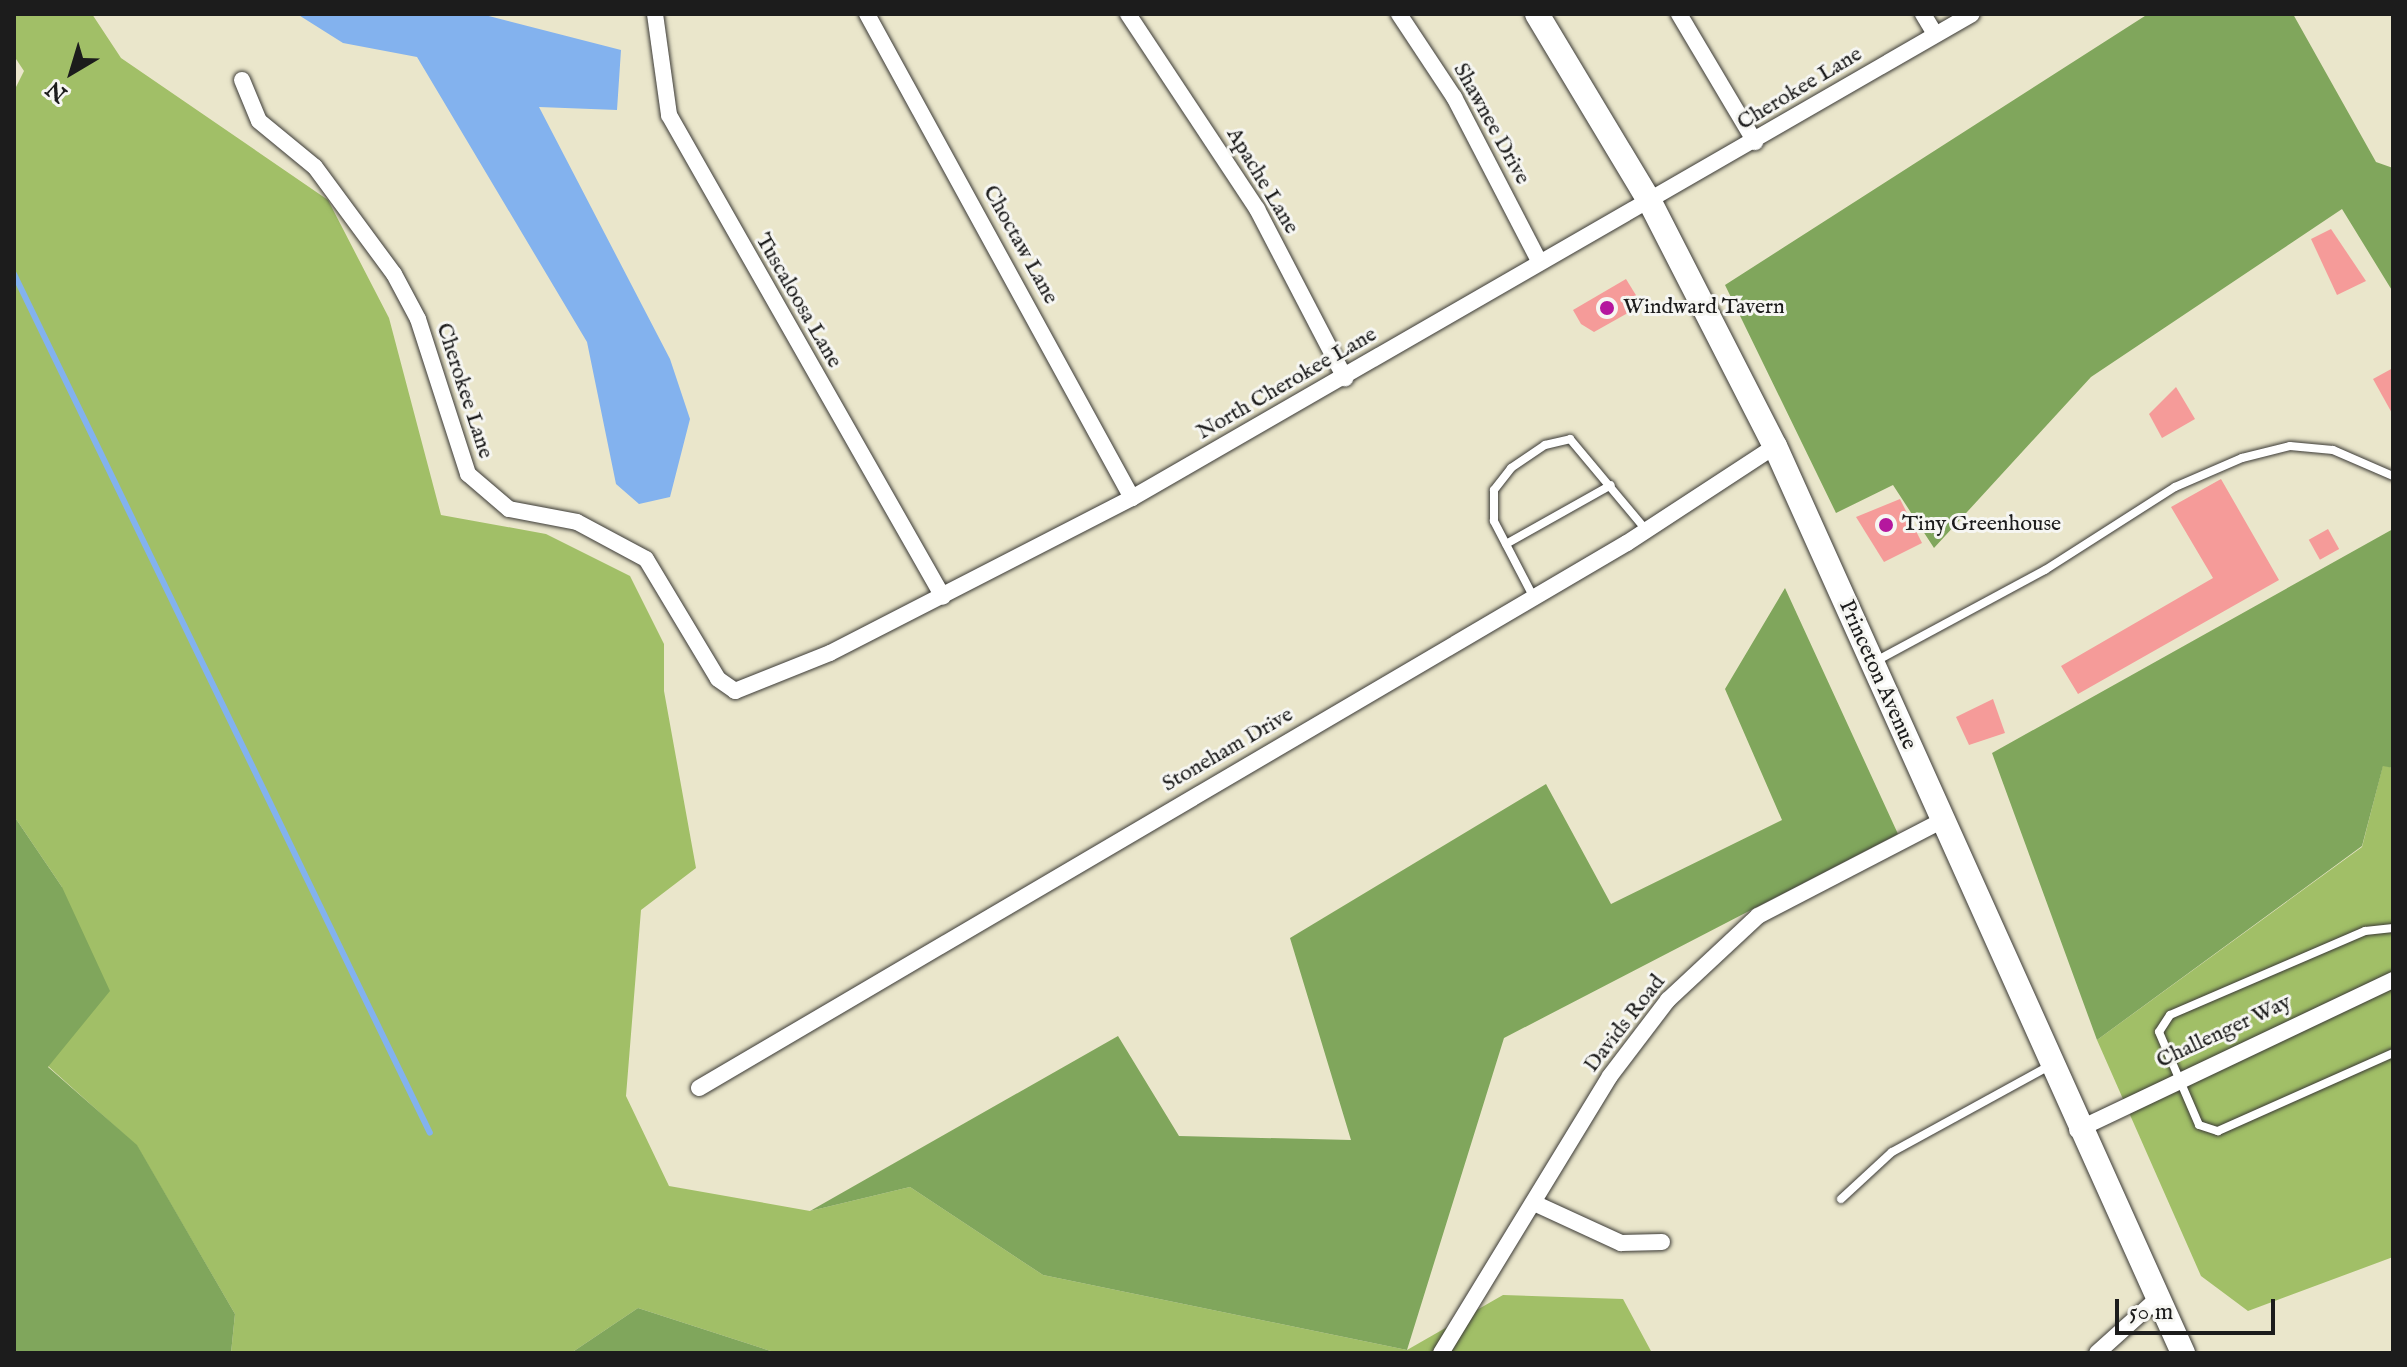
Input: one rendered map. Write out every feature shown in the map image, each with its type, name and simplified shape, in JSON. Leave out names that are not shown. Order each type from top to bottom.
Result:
[{"type":"main road","name":"Princeton Avenue","points":[[1537,14],[1650,202],[1775,446],[2077,1130],[2183,1353]]},
{"type":"street","name":"Tuscaloosa Lane","points":[[655,14],[669,115],[943,597]]},
{"type":"street","name":"Choctaw Lane","points":[[867,14],[1132,498]]},
{"type":"street","name":"Apache Lane","points":[[1128,14],[1257,209],[1345,378]]},
{"type":"street","name":"Shawnee Drive","points":[[1399,14],[1454,97],[1538,259]]},
{"type":"street","points":[[1679,14],[1755,142]]},
{"type":"street","points":[[1923,14],[1935,34]]},
{"type":"street","name":"Cherokee Lane","points":[[1650,202],[1972,14]]},
{"type":"street","name":"Cherokee Lane","points":[[242,80],[259,121],[315,167],[394,274],[418,319],[468,474],[509,509],[577,522],[646,559],[718,679],[735,691],[765,682],[943,597]]},
{"type":"street","name":"North Cherokee Lane","points":[[943,597],[1132,498],[1345,378],[1538,259],[1650,202]]},
{"type":"street","name":"Stoneham Drive","points":[[699,1088],[1534,598],[1775,446]]},
{"type":"street","name":"Davids Road","points":[[1441,1353],[1610,1076],[1705,962],[1758,916],[1941,821]]},
{"type":"street","name":"Challenger Way","points":[[2077,1130],[2175,1078],[2393,980]]},
{"type":"street","points":[[1534,1203],[1621,1243],[1662,1242]]},
{"type":"street","points":[[2097,1353],[2158,1298]]},
{"type":"lane","points":[[1534,598],[1494,521],[1494,490],[1511,468],[1545,445],[1570,439],[1646,530]]},
{"type":"lane","points":[[1872,664],[2045,570],[2175,487],[2242,458],[2290,446],[2333,450],[2393,476]]},
{"type":"lane","points":[[1506,544],[1611,485]]},
{"type":"lane","points":[[2393,928],[2365,931],[2170,1015],[2159,1032],[2175,1078],[2199,1125],[2218,1131],[2393,1053]]},
{"type":"lane","points":[[1841,1199],[1892,1152],[2050,1065]]},
{"type":"green space","points":[[14,14],[92,14],[121,58],[328,200],[389,318],[441,515],[546,534],[630,576],[664,644],[664,691],[696,868],[641,910],[626,1096],[669,1186],[810,1211],[910,1187],[1043,1275],[1407,1350],[1503,1295],[1623,1299],[1652,1353],[777,1353],[638,1308],[571,1353],[231,1353],[235,1314],[137,1146],[48,1066],[62,887],[14,816],[14,91],[24,71],[14,56]]},
{"type":"green space","points":[[2148,14],[2293,14],[2376,162],[2393,168],[2393,292],[2342,209],[2091,377],[1934,548],[1893,485],[1836,513],[1725,285]]},
{"type":"green space","points":[[2393,529],[2393,768],[2383,766],[2362,846],[2097,1040],[1992,753]]},
{"type":"green space","points":[[1785,588],[1898,834],[1504,1038],[1407,1350],[1043,1275],[910,1187],[810,1211],[1118,1036],[1179,1136],[1351,1140],[1290,938],[1546,784],[1611,904],[1782,820],[1725,689]]},
{"type":"green space","points":[[2383,765],[2393,768],[2393,1257],[2248,1311],[2201,1276],[2097,1040],[2362,847]]},
{"type":"green space","points":[[14,816],[62,887],[110,991],[48,1067],[137,1145],[235,1314],[231,1353],[14,1353]]},
{"type":"green space","points":[[638,1308],[777,1353],[571,1353]]},
{"type":"water","points":[[297,14],[481,14],[621,50],[617,110],[539,107],[670,359],[690,419],[670,497],[639,504],[616,484],[587,342],[417,57],[343,43]]},
{"type":"building","points":[[2331,229],[2366,281],[2337,295],[2311,239]]},
{"type":"building","name":"Windward Tavern","points":[[1626,279],[1642,305],[1594,332],[1581,324],[1573,310]]},
{"type":"building","points":[[2393,368],[2393,415],[2373,379]]},
{"type":"building","points":[[2176,387],[2195,419],[2162,438],[2149,414]]},
{"type":"building","points":[[2221,479],[2279,580],[2078,694],[2061,666],[2213,578],[2171,507]]},
{"type":"building","name":"Tiny Greenhouse","points":[[1900,499],[1922,543],[1884,562],[1856,517]]},
{"type":"building","points":[[2328,529],[2339,549],[2320,560],[2309,540]]},
{"type":"building","points":[[1993,699],[2005,733],[1969,745],[1956,717]]},
{"type":"waterway","points":[[14,274],[430,1133]]},
{"type":"place","name":"Windward Tavern","points":[[1607,308]]},
{"type":"place","name":"Tiny Greenhouse","points":[[1886,525]]}]
